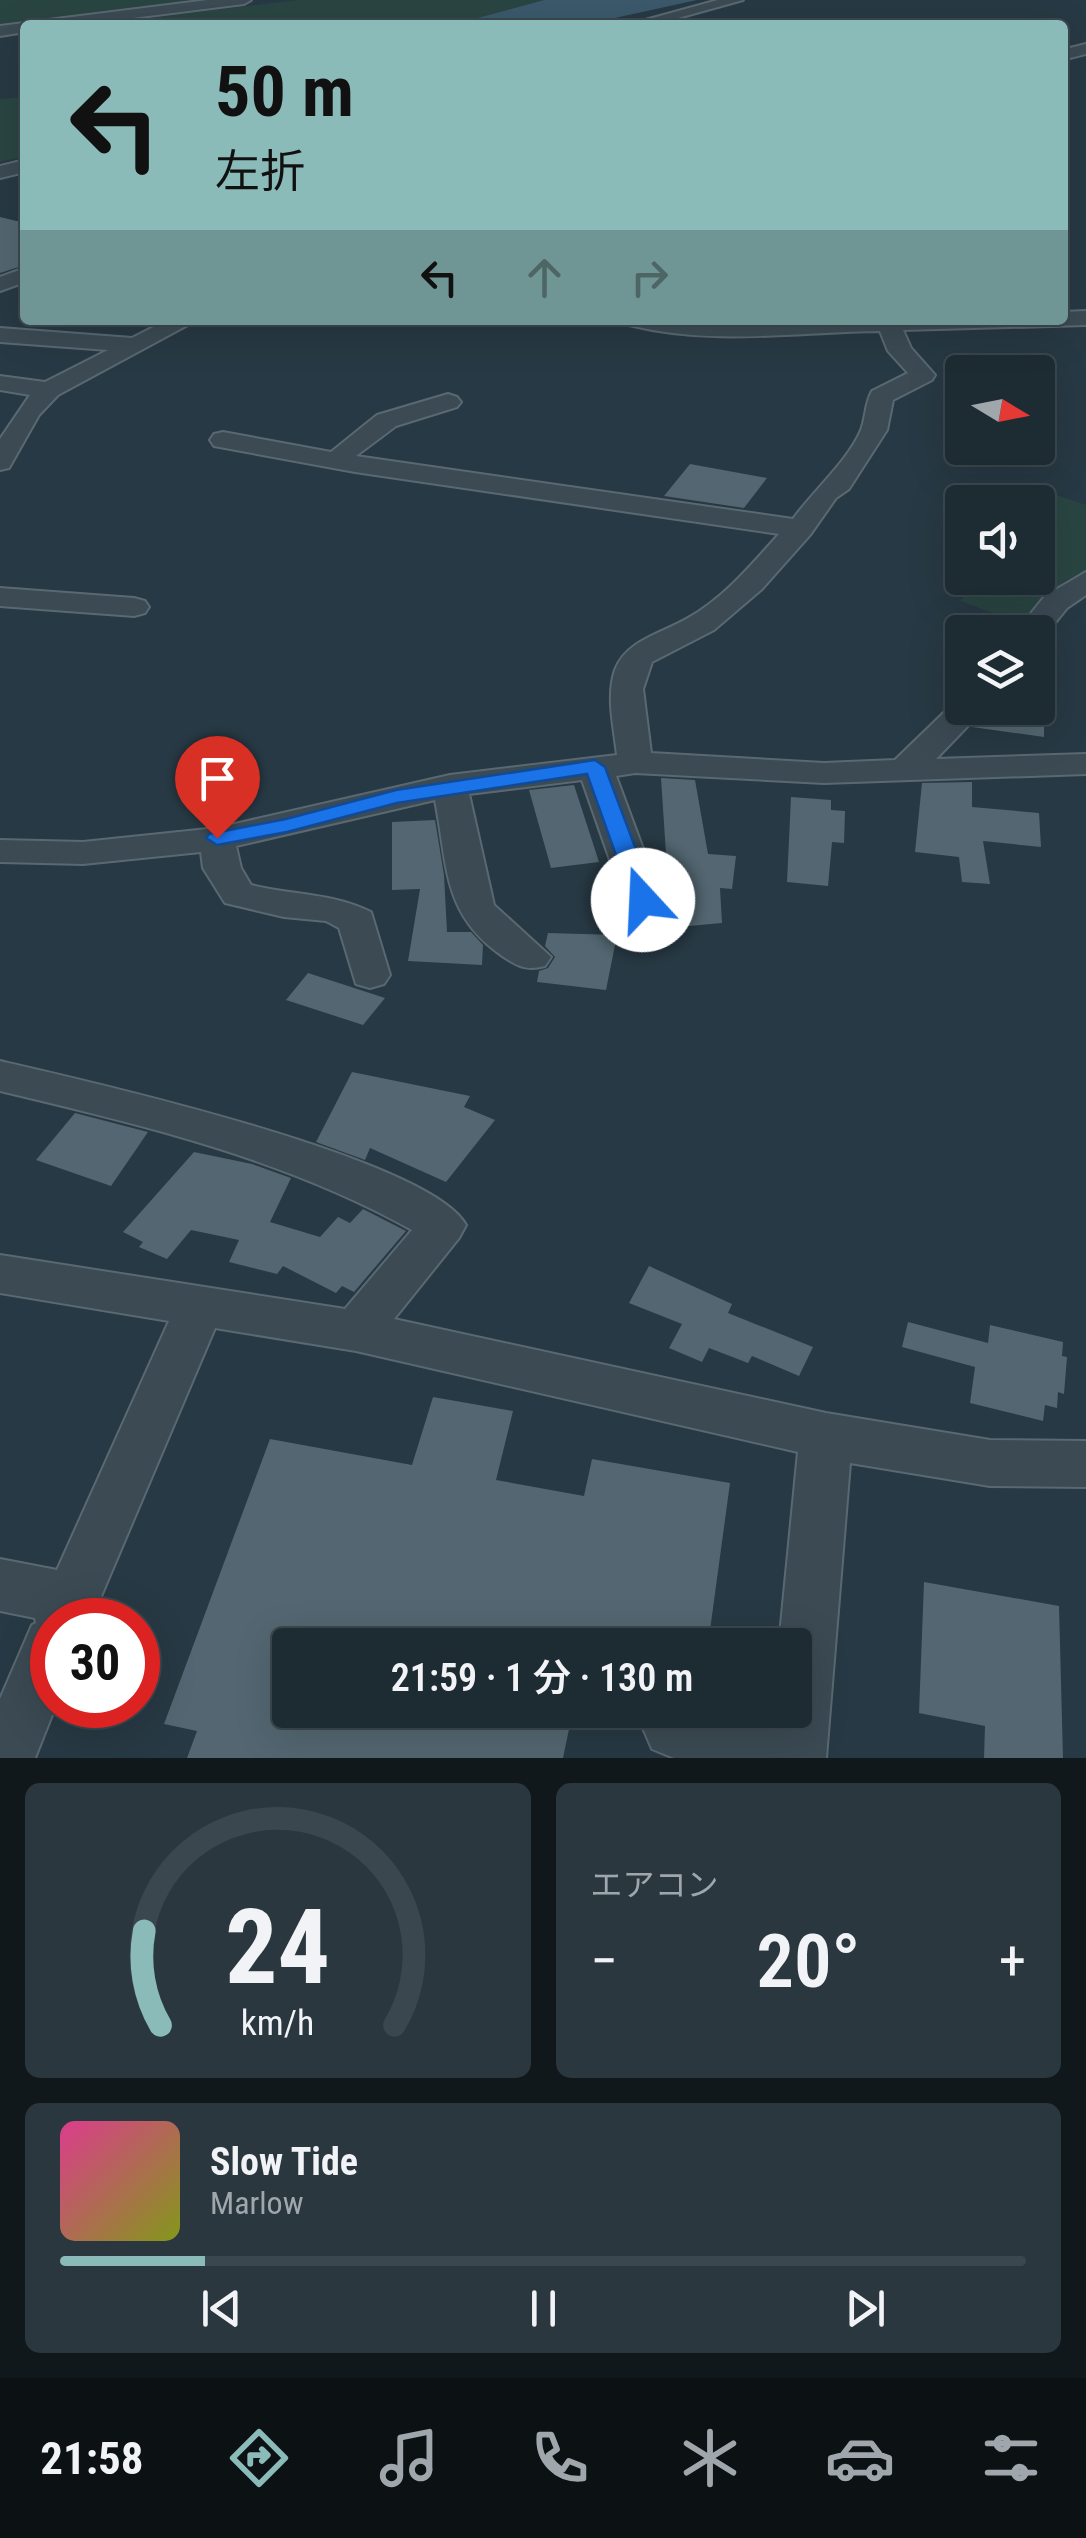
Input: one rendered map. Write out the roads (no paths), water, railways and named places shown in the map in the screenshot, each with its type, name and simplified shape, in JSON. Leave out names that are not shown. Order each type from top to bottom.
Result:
[{"type":"street","points":[[80,20],[244,0]]},
{"type":"street","points":[[656,20],[736,0]]},
{"type":"street","points":[[0,462],[28,412],[49,390],[173,325]]},
{"type":"street","points":[[660,325],[724,334],[786,325]]},
{"type":"street","points":[[635,762],[626,689],[640,655],[724,609],[800,528],[826,492],[839,483],[874,430],[881,396],[923,375],[900,351],[889,325]]},
{"type":"street","points":[[0,334],[131,345]]},
{"type":"street","points":[[0,382],[49,390]]},
{"type":"street","points":[[336,460],[386,418],[414,407],[448,402]]},
{"type":"street","points":[[223,440],[800,528]]},
{"type":"street","points":[[1045,615],[1086,581]]},
{"type":"street","points":[[0,597],[134,607]]},
{"type":"street","points":[[904,770],[950,725]]},
{"type":"street","points":[[0,851],[84,853],[217,838],[450,786],[635,762],[824,773],[1086,764]]},
{"type":"street","points":[[595,767],[643,900]]},
{"type":"street","points":[[450,786],[475,908],[494,931],[531,957]]},
{"type":"street","points":[[217,838],[222,868],[238,894],[284,906],[334,908],[357,921],[370,975]]},
{"type":"street","points":[[0,1076],[160,1113],[303,1155],[398,1198],[443,1225],[356,1331]]},
{"type":"street","points":[[0,1274],[356,1331],[826,1436],[990,1463],[1086,1464]]},
{"type":"street","points":[[72,1598],[200,1307]]},
{"type":"street","points":[[809,1628],[826,1436]]},
{"type":"street","points":[[0,1586],[30,1603]]},
{"type":"street","points":[[5,1758],[30,1698]]},
{"type":"street","points":[[672,1728],[798,1752],[800,1728]]},
{"type":"water","points":[[544,0],[697,0],[606,20],[470,20]]}]
